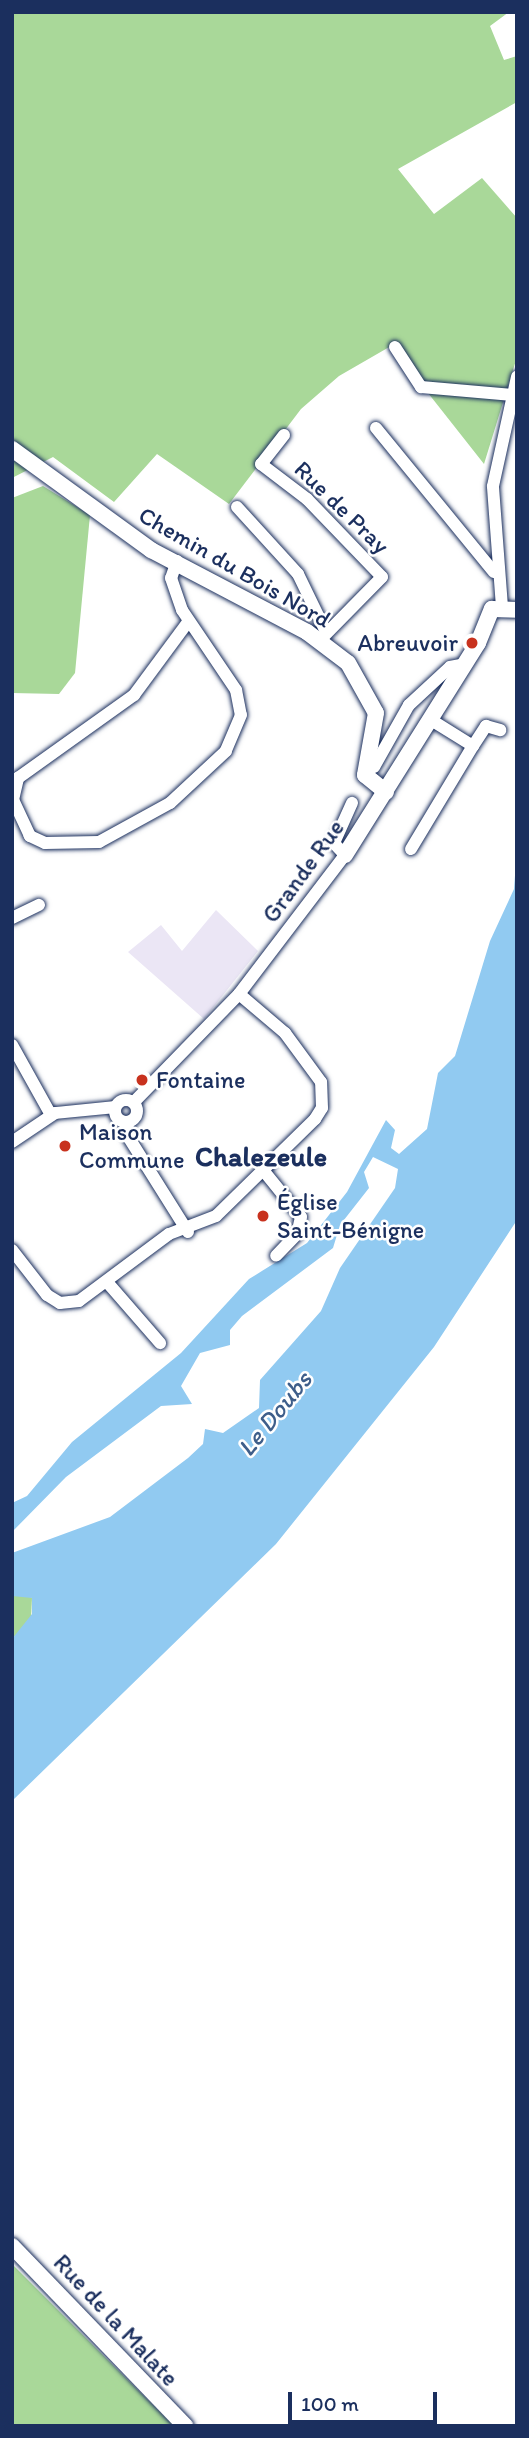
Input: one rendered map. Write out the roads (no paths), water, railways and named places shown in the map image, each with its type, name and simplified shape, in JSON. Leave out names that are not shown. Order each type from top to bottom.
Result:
[{"type":"street","points":[[395,347],[421,387],[513,395]]},
{"type":"street","points":[[503,614],[495,578],[493,486],[517,377]]},
{"type":"street","points":[[376,428],[495,578]]},
{"type":"street","name":"Rue de Pray","points":[[284,435],[261,464],[307,499],[382,578],[367,599],[323,636]]},
{"type":"street","name":"Chemin du Bois Nord","points":[[12,449],[136,539],[323,636],[348,663],[367,692],[376,720],[365,775],[386,792]]},
{"type":"street","points":[[237,507],[298,574],[323,636]]},
{"type":"street","points":[[177,561],[172,587],[188,622],[224,665],[236,691],[241,715],[223,756],[170,803],[99,842],[45,843],[30,836],[13,800],[18,778],[134,695],[188,622]]},
{"type":"street","name":"Grande Rue","points":[[134,1102],[239,995],[345,855],[478,643],[503,614]]},
{"type":"street","points":[[374,767],[408,705],[456,662],[465,664]]},
{"type":"street","points":[[431,720],[472,746]]},
{"type":"street","points":[[411,849],[486,726],[500,730]]},
{"type":"street","points":[[345,855],[334,843],[352,803]]},
{"type":"street","points":[[12,918],[39,905]]},
{"type":"street","points":[[12,1250],[47,1294],[60,1303],[79,1301],[169,1234],[188,1232],[216,1216],[315,1119],[324,1096],[321,1082],[285,1033],[239,995]]},
{"type":"street","points":[[12,1045],[51,1115]]},
{"type":"street","points":[[12,1142],[51,1115],[115,1107],[123,1100],[134,1102],[137,1113],[127,1122]]},
{"type":"street","points":[[115,1107],[116,1118],[127,1122]]},
{"type":"street","points":[[127,1122],[129,1138],[188,1232]]},
{"type":"street","points":[[263,1170],[301,1217],[297,1234],[276,1256]]},
{"type":"street","points":[[107,1282],[160,1343]]},
{"type":"street","name":"Rue de la Malate","points":[[12,2246],[185,2426]]},
{"type":"water","name":"Le Doubs","points":[[517,848],[517,1220],[434,1347],[276,1544],[12,1801],[12,1639],[32,1614],[32,1598],[12,1596],[12,1553],[110,1517],[188,1458],[203,1444],[205,1429],[223,1433],[259,1408],[260,1380],[321,1311],[340,1268],[395,1188],[398,1169],[373,1157],[364,1172],[369,1188],[340,1225],[333,1248],[242,1316],[230,1330],[230,1345],[200,1353],[181,1386],[192,1404],[161,1406],[66,1477],[12,1532],[12,1503],[27,1496],[72,1442],[181,1353],[249,1279],[307,1243],[347,1192],[386,1120],[395,1130],[391,1148],[399,1154],[427,1129],[438,1073],[455,1056],[490,941],[514,889]]},
{"type":"place","name":"Abreuvoir","points":[[472,643]]},
{"type":"place","name":"Fontaine","points":[[142,1080]]},
{"type":"place","name":"Maison Commune","points":[[65,1146]]},
{"type":"place","name":"Église Saint-Bénigne","points":[[263,1216]]},
{"type":"district","name":"Chalezeule","points":[[261,1156]]}]
